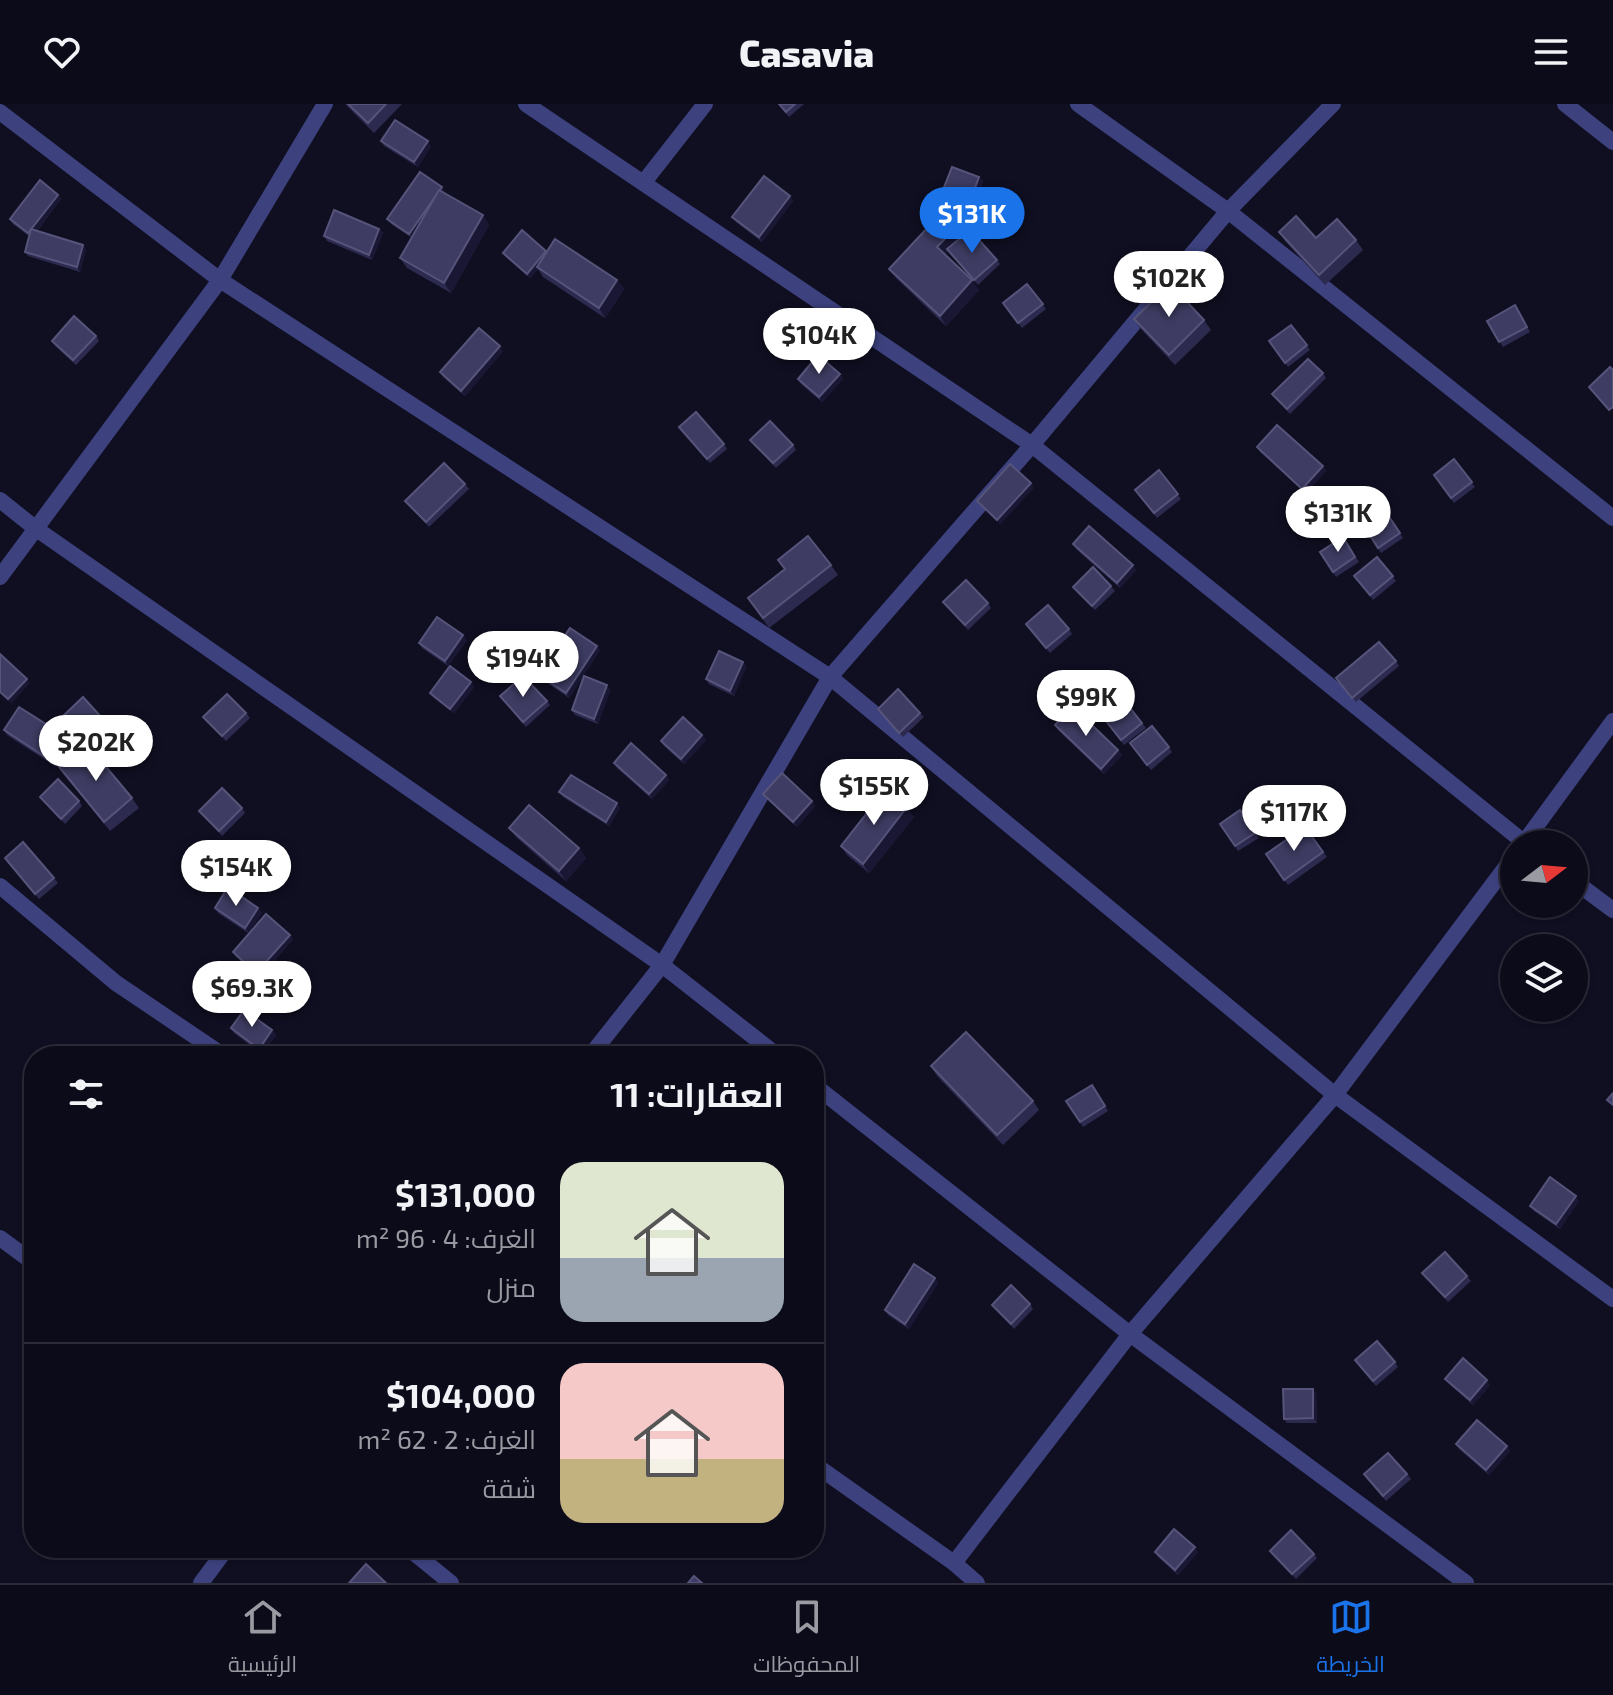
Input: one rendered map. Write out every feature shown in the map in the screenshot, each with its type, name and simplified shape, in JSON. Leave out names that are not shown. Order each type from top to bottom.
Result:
[{"type":"street","points":[[0,577],[220,280],[325,104]]},
{"type":"street","points":[[526,104],[1032,445],[1501,830]]},
{"type":"street","points":[[644,182],[705,104]]},
{"type":"street","points":[[1078,104],[1228,211],[1613,518]]},
{"type":"street","points":[[598,1046],[662,965],[830,677],[1032,445],[1228,211],[1333,104]]},
{"type":"street","points":[[1565,104],[1613,142]]},
{"type":"street","points":[[0,112],[220,280],[830,677],[1335,1095],[1613,1299]]},
{"type":"street","points":[[0,500],[35,528],[662,965],[765,1046]]},
{"type":"street","points":[[1534,830],[1613,721]]},
{"type":"street","points":[[954,1563],[1130,1334],[1335,1095],[1500,876]]},
{"type":"street","points":[[0,886],[116,983],[209,1046]]},
{"type":"street","points":[[1588,891],[1613,910]]},
{"type":"street","points":[[824,1093],[1130,1334],[1466,1583]]},
{"type":"street","points":[[0,1238],[24,1256]]},
{"type":"street","points":[[824,1471],[954,1563],[977,1583]]},
{"type":"street","points":[[201,1583],[220,1558]]},
{"type":"street","points":[[420,1558],[451,1583]]},
{"type":"building","points":[[348,104],[386,104],[368,123]]},
{"type":"building","points":[[779,104],[795,104],[786,112]]},
{"type":"building","points":[[395,120],[428,141],[414,162],[381,141]]},
{"type":"building","points":[[952,167],[979,177],[968,206],[941,195]]},
{"type":"building","points":[[420,172],[442,187],[409,234],[387,219]]},
{"type":"building","points":[[764,176],[790,196],[759,237],[732,217]]},
{"type":"building","points":[[40,180],[58,195],[28,233],[10,219]]},
{"type":"building","points":[[439,190],[483,215],[444,283],[400,258]]},
{"type":"building","points":[[945,209],[960,223],[937,247],[972,280],[940,316],[889,269]]},
{"type":"building","points":[[334,210],[379,229],[369,255],[324,236]]},
{"type":"building","points":[[1296,216],[1316,238],[1337,219],[1356,240],[1319,275],[1279,232]]},
{"type":"building","points":[[31,229],[83,245],[77,267],[25,252]]},
{"type":"building","points":[[522,230],[546,251],[527,274],[503,253]]},
{"type":"building","points":[[970,230],[997,260],[974,280],[947,249]]},
{"type":"building","points":[[555,239],[617,280],[599,308],[537,267]]},
{"type":"building","points":[[1027,284],[1043,304],[1018,323],[1003,303]]},
{"type":"building","points":[[1170,284],[1204,320],[1169,355],[1134,319]]},
{"type":"building","points":[[1515,305],[1527,327],[1499,342],[1487,321]]},
{"type":"building","points":[[74,316],[96,336],[73,360],[52,341]]},
{"type":"building","points":[[1291,325],[1307,345],[1285,363],[1269,341]]},
{"type":"building","points":[[479,328],[500,346],[461,391],[440,372]]},
{"type":"building","points":[[818,355],[840,374],[819,397],[798,379]]},
{"type":"building","points":[[1308,359],[1323,373],[1287,409],[1272,394]]},
{"type":"building","points":[[1610,367],[1613,370],[1613,407],[1609,410],[1589,387]]},
{"type":"building","points":[[696,412],[724,444],[707,459],[679,427]]},
{"type":"building","points":[[770,421],[793,445],[773,463],[750,440]]},
{"type":"building","points":[[1277,425],[1323,466],[1302,489],[1257,447]]},
{"type":"building","points":[[1454,459],[1472,482],[1451,498],[1434,475]]},
{"type":"building","points":[[444,463],[465,484],[426,522],[405,501]]},
{"type":"building","points":[[1010,464],[1031,483],[997,520],[977,501]]},
{"type":"building","points":[[1159,470],[1178,494],[1154,513],[1135,490]]},
{"type":"building","points":[[1386,512],[1400,533],[1378,548],[1364,526]]},
{"type":"building","points":[[1089,526],[1133,565],[1117,583],[1073,544]]},
{"type":"building","points":[[808,536],[831,565],[763,618],[748,598],[785,569],[778,560]]},
{"type":"building","points":[[1343,537],[1355,557],[1333,572],[1320,552]]},
{"type":"building","points":[[1377,557],[1393,576],[1370,595],[1354,576]]},
{"type":"building","points":[[1093,567],[1111,586],[1092,606],[1073,587]]},
{"type":"building","points":[[966,580],[988,603],[965,625],[943,602]]},
{"type":"building","points":[[1048,605],[1069,629],[1046,648],[1026,624]]},
{"type":"building","points":[[437,617],[463,635],[445,661],[419,643]]},
{"type":"building","points":[[570,628],[597,646],[566,693],[539,675]]},
{"type":"building","points":[[1379,642],[1396,661],[1352,698],[1336,678]]},
{"type":"building","points":[[719,651],[743,662],[730,691],[706,679]]},
{"type":"building","points":[[0,654],[27,679],[8,699],[0,692]]},
{"type":"building","points":[[450,666],[471,682],[450,709],[430,693]]},
{"type":"building","points":[[523,676],[547,701],[523,722],[500,696]]},
{"type":"building","points":[[584,676],[607,685],[594,719],[572,710]]},
{"type":"building","points":[[898,689],[920,713],[899,733],[878,709]]},
{"type":"building","points":[[227,694],[246,713],[222,736],[203,717]]},
{"type":"building","points":[[83,697],[102,718],[81,738],[62,717]]},
{"type":"building","points":[[1123,699],[1142,723],[1121,740],[1102,716]]},
{"type":"building","points":[[1072,706],[1118,750],[1101,769],[1055,725]]},
{"type":"building","points":[[19,707],[68,738],[53,762],[4,730]]},
{"type":"building","points":[[683,717],[702,735],[681,759],[661,741]]},
{"type":"building","points":[[1152,726],[1169,747],[1147,765],[1130,743]]},
{"type":"building","points":[[631,743],[666,775],[649,794],[614,763]]},
{"type":"building","points":[[87,744],[132,798],[104,822],[59,767]]},
{"type":"building","points":[[782,773],[812,801],[793,822],[763,794]]},
{"type":"building","points":[[571,775],[617,803],[606,822],[559,792]]},
{"type":"building","points":[[58,779],[79,801],[61,819],[40,797]]},
{"type":"building","points":[[222,788],[242,808],[219,831],[199,811]]},
{"type":"building","points":[[885,790],[907,807],[863,864],[841,846]]},
{"type":"building","points":[[529,805],[579,848],[559,871],[509,828]]},
{"type":"building","points":[[1240,810],[1255,833],[1235,846],[1220,824]]},
{"type":"building","points":[[1305,827],[1323,852],[1284,880],[1266,854]]},
{"type":"building","points":[[23,842],[54,878],[35,894],[5,858]]},
{"type":"building","points":[[228,887],[258,908],[245,928],[215,908]]},
{"type":"building","points":[[266,914],[290,935],[256,973],[233,952]]},
{"type":"building","points":[[244,1010],[272,1030],[261,1046],[255,1046],[231,1028]]},
{"type":"building","points":[[966,1032],[1033,1101],[997,1135],[931,1066]]},
{"type":"building","points":[[1092,1085],[1105,1106],[1080,1122],[1066,1101]]},
{"type":"building","points":[[1550,1177],[1576,1196],[1556,1224],[1530,1206]]},
{"type":"building","points":[[1445,1252],[1467,1276],[1445,1297],[1422,1273]]},
{"type":"building","points":[[914,1264],[935,1278],[905,1324],[885,1310]]},
{"type":"building","points":[[1011,1285],[1030,1304],[1011,1324],[992,1305]]},
{"type":"building","points":[[1377,1341],[1395,1362],[1373,1381],[1355,1360]]},
{"type":"building","points":[[1463,1358],[1487,1380],[1470,1400],[1445,1379]]},
{"type":"building","points":[[1283,1389],[1313,1389],[1313,1418],[1284,1419]]},
{"type":"building","points":[[1477,1420],[1507,1446],[1486,1470],[1456,1444]]},
{"type":"building","points":[[1388,1453],[1407,1474],[1383,1496],[1364,1474]]},
{"type":"building","points":[[1174,1529],[1195,1547],[1175,1570],[1155,1552]]},
{"type":"building","points":[[1291,1530],[1314,1554],[1292,1574],[1270,1551]]},
{"type":"building","points":[[366,1564],[386,1583],[349,1583]]},
{"type":"building","points":[[694,1576],[702,1583],[688,1583]]}]
